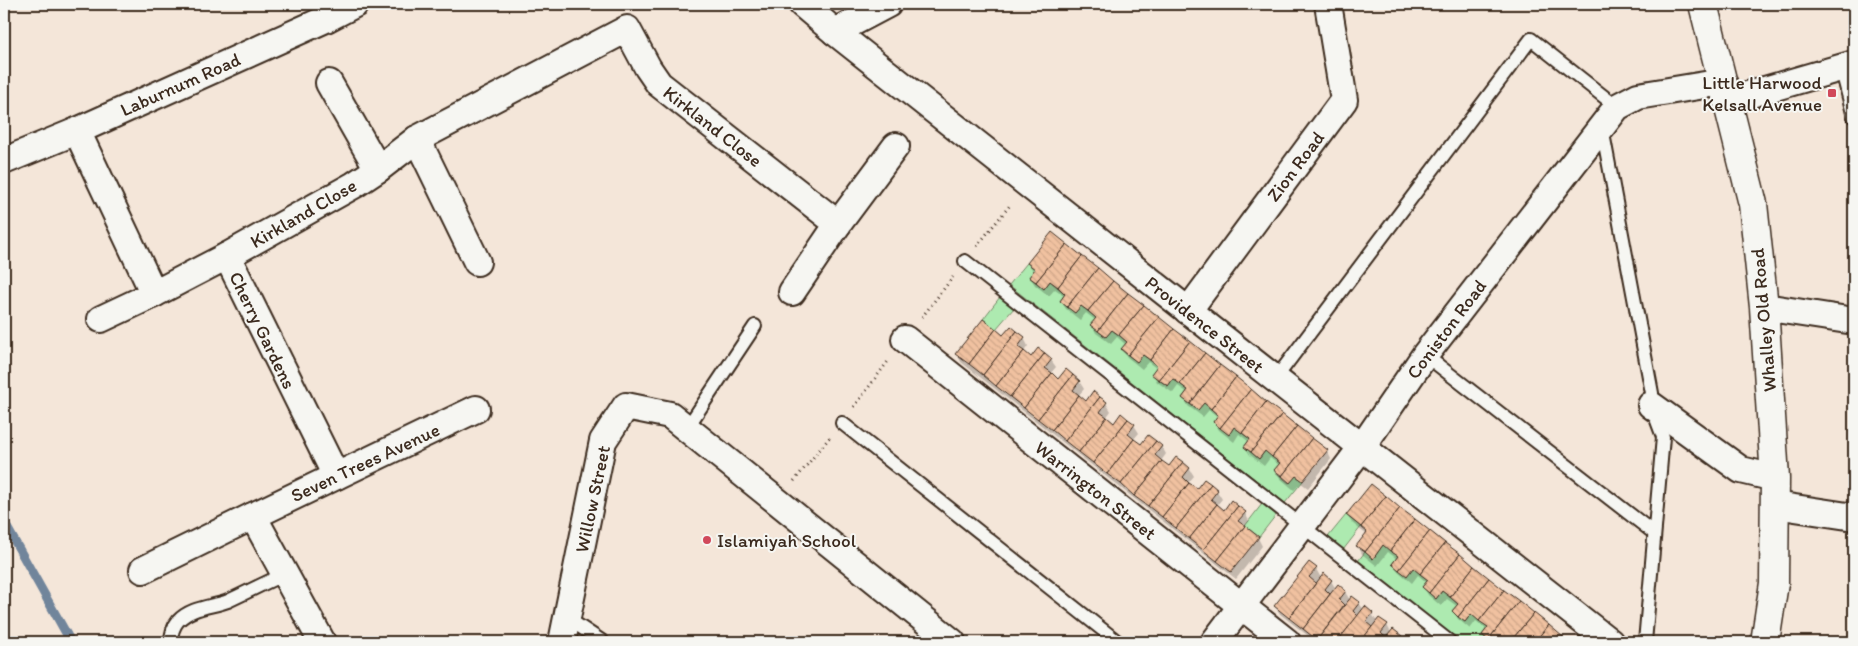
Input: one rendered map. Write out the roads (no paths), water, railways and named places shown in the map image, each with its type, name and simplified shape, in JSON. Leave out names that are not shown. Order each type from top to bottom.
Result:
[{"type":"street","name":"Laburnum Road","points":[[4,161],[78,131],[324,11],[356,4]]},
{"type":"street","name":"Providence Street","points":[[802,4],[834,32],[1610,642]]},
{"type":"street","points":[[834,32],[888,4]]},
{"type":"street","name":"Zion Road","points":[[1188,311],[1344,100],[1328,4]]},
{"type":"street","name":"Whalley Old Road","points":[[1703,4],[1753,204],[1764,307],[1775,478],[1774,583],[1765,642]]},
{"type":"street","name":"Kirkland Close","points":[[227,256],[354,185],[417,139],[627,29],[659,84],[838,224]]},
{"type":"street","name":"Coniston Road","points":[[1214,642],[1362,447],[1425,354],[1609,118],[1638,96],[1725,92],[1848,66]]},
{"type":"street","name":"Kirkland Close","points":[[329,83],[378,169]]},
{"type":"street","points":[[78,131],[154,294]]},
{"type":"street","points":[[417,139],[477,262]]},
{"type":"street","points":[[792,292],[838,224],[896,146]]},
{"type":"street","name":"Cherry Gardens","points":[[102,319],[227,256],[336,476]]},
{"type":"street","points":[[1764,307],[1854,321]]},
{"type":"street","name":"Warrington Street","points":[[905,339],[1287,642]]},
{"type":"street","points":[[1652,405],[1740,470],[1775,478]]},
{"type":"street","name":"Willow Street","points":[[564,630],[603,441],[626,406],[679,421]]},
{"type":"street","name":"Seven Trees Avenue","points":[[143,570],[476,410]]},
{"type":"street","points":[[679,421],[952,642]]},
{"type":"street","points":[[1775,505],[1854,517]]},
{"type":"street","points":[[253,516],[322,642]]},
{"type":"lane","points":[[1276,378],[1531,39],[1609,118],[1652,393],[1652,405],[1663,437],[1645,642]]},
{"type":"lane","points":[[1848,66],[1854,117]]},
{"type":"lane","points":[[965,260],[1450,642]]},
{"type":"lane","points":[[679,421],[754,326]]},
{"type":"lane","points":[[1425,354],[1654,533]]},
{"type":"lane","points":[[842,422],[1118,642]]},
{"type":"lane","points":[[171,642],[172,630],[178,620],[188,613],[227,601],[285,574]]},
{"type":"lane","points":[[564,630],[603,642]]},
{"type":"waterway","points":[[4,522],[71,642]]},
{"type":"place","name":"Little Harwood Kelsall Avenue","points":[[1832,93]]},
{"type":"place","name":"Islamiyah School","points":[[707,540]]}]
